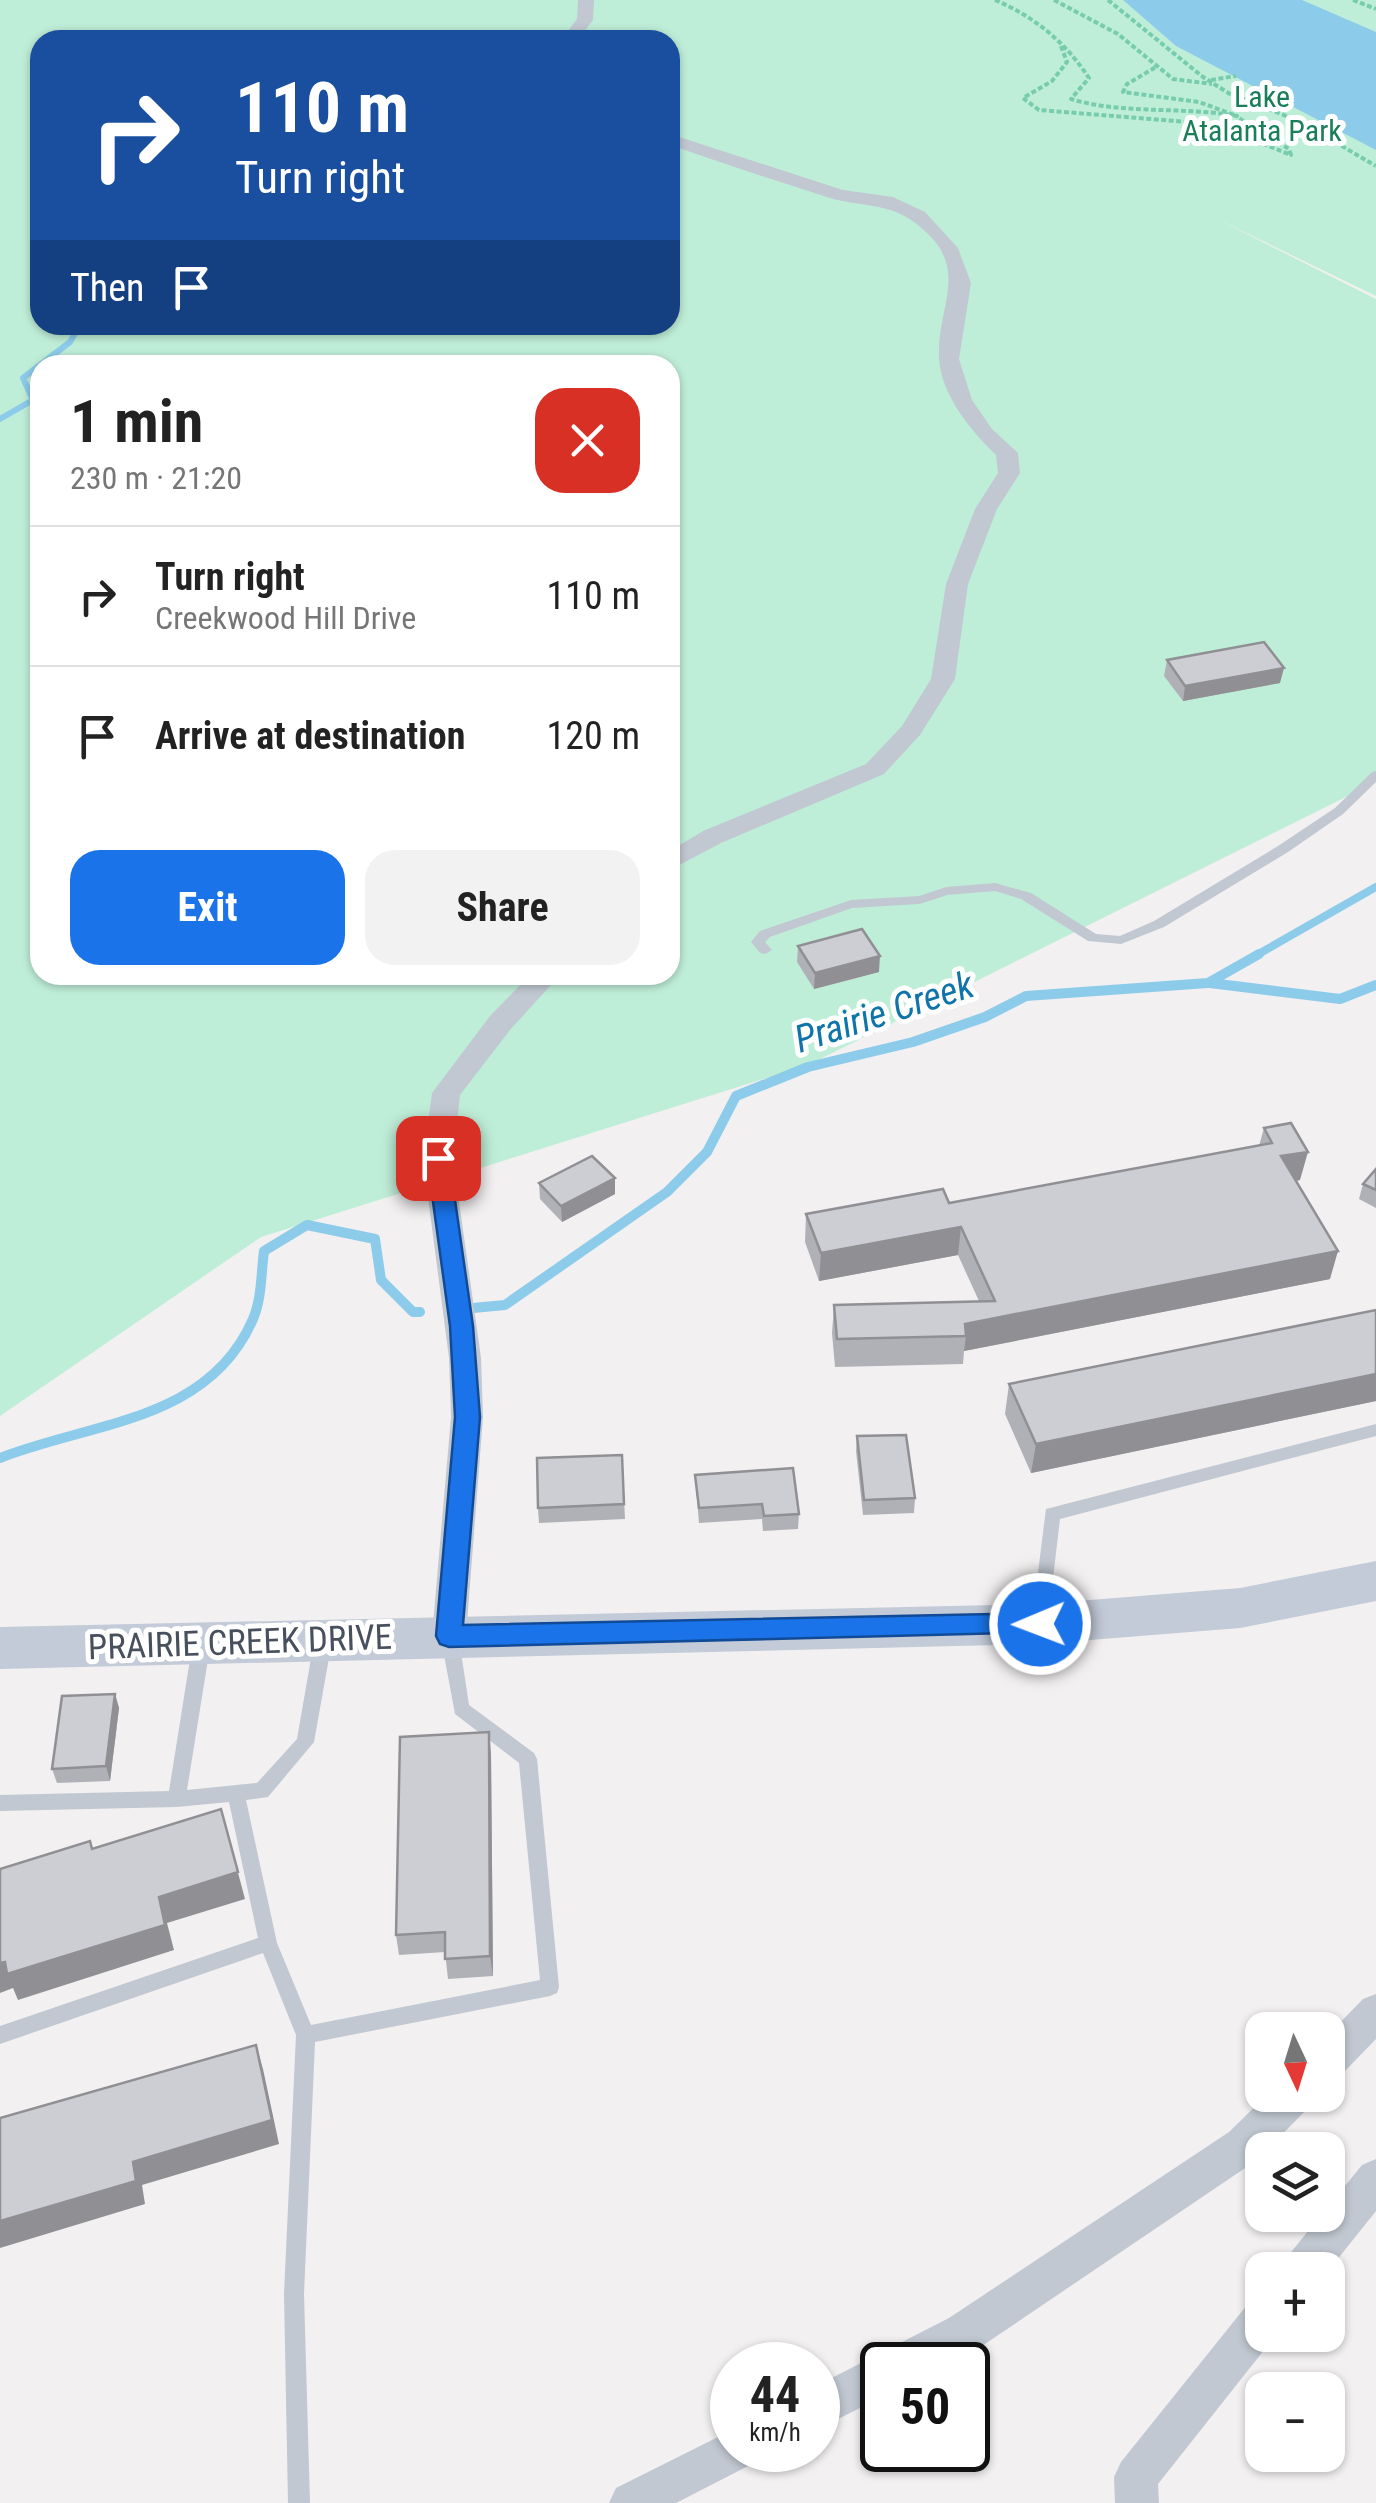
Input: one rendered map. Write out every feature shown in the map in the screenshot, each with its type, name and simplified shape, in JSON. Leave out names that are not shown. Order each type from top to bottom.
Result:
[{"type":"main road","name":"PRAIRIE CREEK DRIVE","points":[[0,1648],[1040,1624],[1240,1608],[1376,1581]]},
{"type":"street","points":[[578,30],[586,20],[586,0]]},
{"type":"street","points":[[680,141],[840,196],[886,202],[918,216],[948,248],[961,283],[948,359],[962,400],[985,433],[1007,453],[1009,473],[986,509],[957,584],[943,679],[911,730],[875,769],[712,837],[680,856]]},
{"type":"street","points":[[449,1636],[468,1417],[461,1326],[438,1158],[446,1093],[500,1023],[536,985]]},
{"type":"street","points":[[1345,2044],[1376,2012]]},
{"type":"street","points":[[946,2342],[1243,2146],[1277,2112]]},
{"type":"street","points":[[1317,2252],[1376,2179]]},
{"type":"street","points":[[1137,2503],[1136,2476],[1245,2341]]},
{"type":"street","points":[[631,2503],[710,2462]]},
{"type":"lane","points":[[765,950],[758,942],[765,934],[851,904],[920,900],[946,891],[995,887],[1026,896],[1094,938],[1120,940],[1159,924],[1283,849],[1339,811],[1376,775]]},
{"type":"lane","points":[[1040,1624],[1052,1514],[1376,1430]]},
{"type":"lane","points":[[306,2035],[550,1988],[528,1759],[461,1710],[449,1636]]},
{"type":"lane","points":[[0,1804],[177,1799],[262,1791],[304,1742],[323,1640]]},
{"type":"lane","points":[[177,1799],[202,1643]]},
{"type":"lane","points":[[236,1794],[268,1942],[306,2035],[294,2294],[299,2503]]},
{"type":"lane","points":[[0,2036],[268,1942]]},
{"type":"path","points":[[995,0],[1027,13],[1077,58],[1089,78],[1071,99],[1095,106],[1204,110],[1237,116]]},
{"type":"path","points":[[1054,0],[1112,30],[1156,68],[1181,82],[1212,82],[1236,76]]},
{"type":"path","points":[[1108,0],[1169,53],[1212,82],[1299,121],[1376,166]]},
{"type":"path","points":[[1353,0],[1376,9]]},
{"type":"path","points":[[1058,40],[1067,62],[1052,81],[1022,98],[1030,106],[1048,112],[1106,113],[1188,122],[1234,132],[1291,155],[1288,149],[1237,116],[1200,102],[1123,92],[1127,84],[1156,68]]},
{"type":"green space","name":"Lake Atalanta Park","points":[[0,0],[1376,0],[1376,296],[1215,218],[1376,299],[1376,782],[808,1065],[261,1237],[0,1416]]},
{"type":"water","points":[[1123,0],[1302,0],[1376,32],[1376,150],[1176,46]]},
{"type":"building","points":[[1264,642],[1284,668],[1185,686],[1167,660]]},
{"type":"building","points":[[862,929],[880,956],[815,973],[798,946]]},
{"type":"building","points":[[1291,1123],[1308,1152],[1281,1156],[1338,1251],[965,1324],[966,1336],[837,1339],[834,1305],[995,1301],[961,1227],[821,1253],[806,1214],[943,1189],[949,1203],[1272,1143],[1264,1128]]},
{"type":"building","points":[[592,1156],[615,1178],[561,1206],[539,1183]]},
{"type":"building","points":[[1376,1169],[1376,1190],[1363,1184]]},
{"type":"building","points":[[1376,1310],[1376,1374],[1036,1444],[1009,1384]]},
{"type":"building","points":[[906,1435],[915,1498],[864,1500],[857,1436]]},
{"type":"building","points":[[622,1455],[624,1504],[538,1508],[537,1458]]},
{"type":"building","points":[[793,1468],[799,1514],[764,1516],[762,1504],[699,1508],[695,1475]]},
{"type":"building","points":[[115,1694],[106,1766],[52,1769],[62,1696]]},
{"type":"building","points":[[489,1732],[490,1956],[445,1959],[445,1932],[396,1935],[400,1737]]},
{"type":"building","points":[[221,1809],[238,1872],[159,1897],[165,1925],[7,1974],[5,1962],[0,1963],[0,1869],[90,1841],[92,1849]]},
{"type":"building","points":[[256,2045],[272,2120],[133,2162],[136,2181],[0,2221],[0,2118]]},
{"type":"waterway","points":[[53,355],[74,335]]},
{"type":"waterway","points":[[30,373],[23,378],[30,393]]},
{"type":"waterway","points":[[0,419],[30,402]]},
{"type":"waterway","name":"Prairie Creek","points":[[1255,956],[1376,887]]},
{"type":"waterway","name":"Prairie Creek","points":[[473,1308],[505,1305],[667,1192],[707,1152],[736,1096],[808,1067],[913,1042],[985,1017],[1026,996],[1208,983],[1259,954]]},
{"type":"waterway","points":[[1210,983],[1340,999],[1376,985]]},
{"type":"waterway","name":"Prairie Creek","points":[[0,1458],[144,1414],[178,1399],[208,1379],[233,1353],[253,1319],[264,1251],[307,1225],[375,1239],[381,1280],[413,1312],[420,1312]]},
{"type":"route","points":[[438,1158],[465,1358],[468,1417],[449,1636],[1040,1624]]}]
